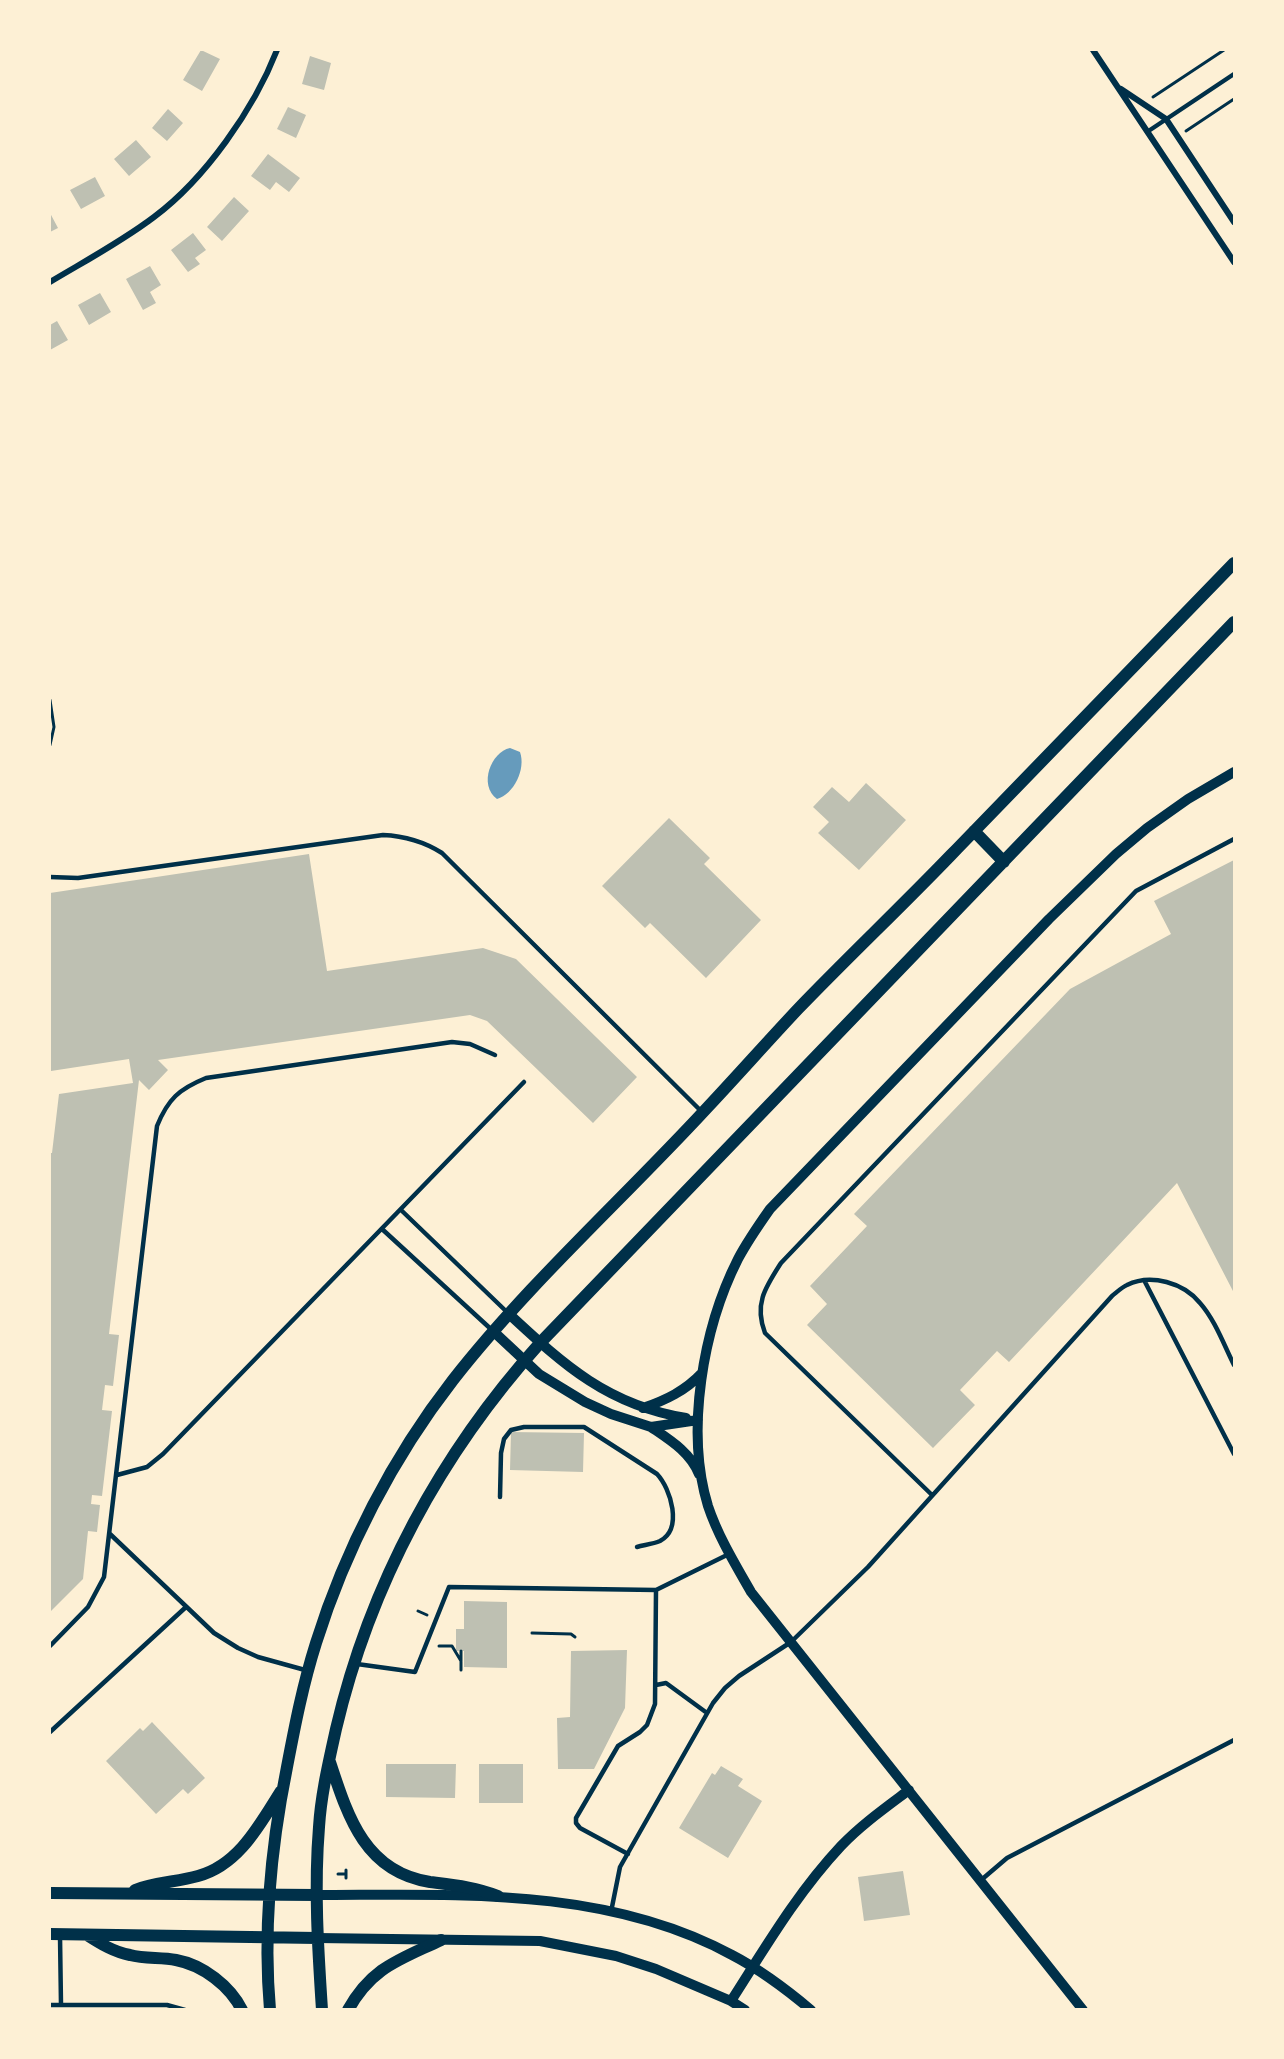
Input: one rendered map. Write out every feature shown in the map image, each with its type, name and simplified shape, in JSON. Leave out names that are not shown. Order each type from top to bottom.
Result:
[{"type":"main road","points":[[270,2010],[268,1937],[274,1842],[308,1671],[336,1587],[358,1536],[390,1475],[440,1399],[509,1314],[703,1113],[800,1008],[1234,563]]},
{"type":"main road","points":[[322,2010],[316,1895],[319,1825],[329,1761],[344,1696],[383,1584],[432,1488],[464,1438],[540,1343],[1234,622]]},
{"type":"main road","points":[[974,831],[1004,862]]},
{"type":"main road","points":[[329,1761],[348,1815],[357,1833],[376,1857],[393,1869],[411,1877],[431,1882],[457,1884],[498,1896]]},
{"type":"main road","points":[[126,1894],[160,1882],[200,1875],[233,1857],[250,1839],[283,1788]]},
{"type":"main road","points":[[50,1893],[316,1895]]},
{"type":"main road","points":[[55,1934],[317,1938]]},
{"type":"main road","points":[[86,1935],[106,1947],[127,1955],[191,1964],[216,1979],[227,1989],[242,2010]]},
{"type":"main road","points":[[348,2010],[358,1991],[372,1976],[384,1967],[441,1940]]},
{"type":"street","points":[[50,282],[126,237],[156,216],[183,191],[233,131],[251,103],[277,50]]},
{"type":"street","points":[[1093,50],[1234,262]]},
{"type":"street","points":[[1118,87],[1166,119],[1234,222]]},
{"type":"street","points":[[1083,2010],[752,1592],[729,1554],[708,1506],[701,1471],[698,1420],[702,1373],[724,1291],[737,1260],[770,1209],[1049,919],[1116,854],[1147,828],[1188,799],[1234,772]]},
{"type":"street","points":[[509,1314],[588,1382],[643,1408],[666,1415],[698,1420]]},
{"type":"street","points":[[493,1331],[539,1374],[585,1402],[623,1419],[651,1427],[673,1441],[696,1466],[704,1485]]},
{"type":"street","points":[[643,1408],[686,1389],[702,1373]]},
{"type":"street","points":[[651,1427],[698,1420]]},
{"type":"street","points":[[731,2001],[798,1898],[841,1846],[867,1822],[909,1790]]},
{"type":"street","points":[[316,1895],[498,1896],[550,1901],[642,1919],[694,1937],[754,1967],[785,1988],[811,2010]]},
{"type":"street","points":[[317,1938],[540,1941],[576,1947],[616,1956],[656,1969],[731,2001],[745,2010]]},
{"type":"lane","points":[[1146,132],[1234,74]]},
{"type":"lane","points":[[50,877],[78,878],[383,835],[411,838],[442,853],[703,1113]]},
{"type":"lane","points":[[933,1495],[765,1333],[760,1320],[760,1307],[768,1283],[781,1263],[1136,891],[1234,839]]},
{"type":"lane","points":[[50,1646],[88,1607],[104,1577],[157,1126],[172,1098],[185,1087],[206,1078],[452,1042],[470,1044],[495,1055]]},
{"type":"lane","points":[[117,1475],[147,1467],[163,1454],[524,1082]]},
{"type":"lane","points":[[401,1210],[509,1314]]},
{"type":"lane","points":[[382,1229],[493,1331]]},
{"type":"lane","points":[[1144,1280],[1234,1454]]},
{"type":"lane","points":[[611,1912],[620,1867],[707,1713],[725,1688],[739,1676],[791,1642],[868,1567],[1112,1296],[1126,1285],[1144,1280],[1171,1283],[1200,1302],[1234,1365]]},
{"type":"lane","points":[[500,1497],[501,1453],[504,1439],[512,1430],[524,1427],[584,1427],[657,1474],[666,1483],[672,1507],[671,1528],[660,1541],[637,1547]]},
{"type":"lane","points":[[110,1534],[214,1633],[258,1657],[308,1671]]},
{"type":"lane","points":[[354,1664],[415,1672],[449,1587],[656,1590],[729,1554]]},
{"type":"lane","points":[[628,1854],[580,1828],[576,1823],[576,1818],[618,1746],[647,1725],[655,1704],[656,1590]]},
{"type":"lane","points":[[50,1732],[186,1607]]},
{"type":"lane","points":[[656,1685],[666,1683],[707,1713]]},
{"type":"lane","points":[[980,1881],[1006,1858],[1234,1740]]},
{"type":"lane","points":[[55,1934],[61,2005]]},
{"type":"lane","points":[[50,2005],[104,2007],[167,2005],[185,2010]]},
{"type":"path","points":[[1143,104],[1224,50]]},
{"type":"path","points":[[1178,136],[1234,99]]},
{"type":"path","points":[[50,700],[54,727],[50,745]]},
{"type":"path","points":[[532,1633],[571,1634],[575,1637]]},
{"type":"path","points":[[439,1646],[452,1646],[461,1661]]},
{"type":"path","points":[[461,1651],[461,1670]]},
{"type":"path","points":[[338,1874],[346,1874]]},
{"type":"water","points":[[510,748],[520,752],[520,773],[509,792],[497,799],[488,786],[489,770],[497,756]]},
{"type":"building","points":[[201,50],[220,59],[202,91],[183,80]]},
{"type":"building","points":[[310,56],[331,63],[324,90],[302,84]]},
{"type":"building","points":[[288,107],[306,115],[296,138],[277,129]]},
{"type":"building","points":[[168,109],[183,123],[167,141],[152,128]]},
{"type":"building","points":[[136,140],[151,157],[129,176],[114,159]]},
{"type":"building","points":[[268,154],[300,178],[289,192],[276,182],[270,190],[251,176]]},
{"type":"building","points":[[95,177],[105,196],[81,209],[70,190]]},
{"type":"building","points":[[234,197],[249,211],[222,241],[207,227]]},
{"type":"building","points":[[50,213],[58,228],[50,232]]},
{"type":"building","points":[[193,233],[206,250],[195,258],[200,264],[188,272],[171,250]]},
{"type":"building","points":[[150,266],[161,285],[150,292],[156,303],[143,310],[126,279]]},
{"type":"building","points":[[100,293],[111,312],[89,325],[78,305]]},
{"type":"building","points":[[57,321],[68,340],[50,350],[50,325]]},
{"type":"building","points":[[866,783],[906,820],[859,870],[818,833],[829,822],[813,807],[832,787],[849,802]]},
{"type":"building","points":[[669,818],[710,858],[704,864],[761,920],[706,978],[650,923],[645,928],[602,886]]},
{"type":"building","points":[[309,854],[327,971],[483,948],[516,959],[637,1077],[593,1123],[487,1021],[470,1015],[158,1060],[168,1070],[149,1090],[139,1080],[109,1334],[119,1335],[113,1386],[105,1385],[102,1410],[112,1411],[102,1496],[92,1495],[91,1504],[100,1505],[97,1532],[88,1531],[83,1579],[50,1612],[50,1153],[52,1153],[59,1094],[133,1083],[129,1059],[51,1071],[50,893]]},
{"type":"building","points":[[1234,860],[1234,1293],[1177,1183],[1009,1362],[997,1351],[960,1390],[975,1405],[933,1448],[807,1325],[827,1304],[810,1286],[867,1226],[854,1214],[1070,989],[1171,934],[1154,901]]},
{"type":"building","points":[[511,1432],[584,1433],[583,1472],[510,1470]]},
{"type":"building","points":[[464,1601],[507,1602],[507,1668],[464,1667],[464,1651],[456,1651],[456,1629],[464,1629]]},
{"type":"building","points":[[627,1650],[625,1708],[594,1769],[558,1769],[557,1718],[570,1717],[571,1651]]},
{"type":"building","points":[[152,1722],[205,1778],[188,1794],[183,1789],[156,1814],[106,1761],[140,1728],[143,1731]]},
{"type":"building","points":[[386,1764],[456,1764],[455,1798],[386,1797]]},
{"type":"building","points":[[479,1764],[523,1764],[523,1803],[479,1803]]},
{"type":"building","points":[[721,1766],[743,1779],[738,1786],[762,1801],[728,1858],[679,1828],[712,1773],[715,1775]]},
{"type":"building","points":[[903,1871],[910,1915],[864,1921],[858,1877]]}]
